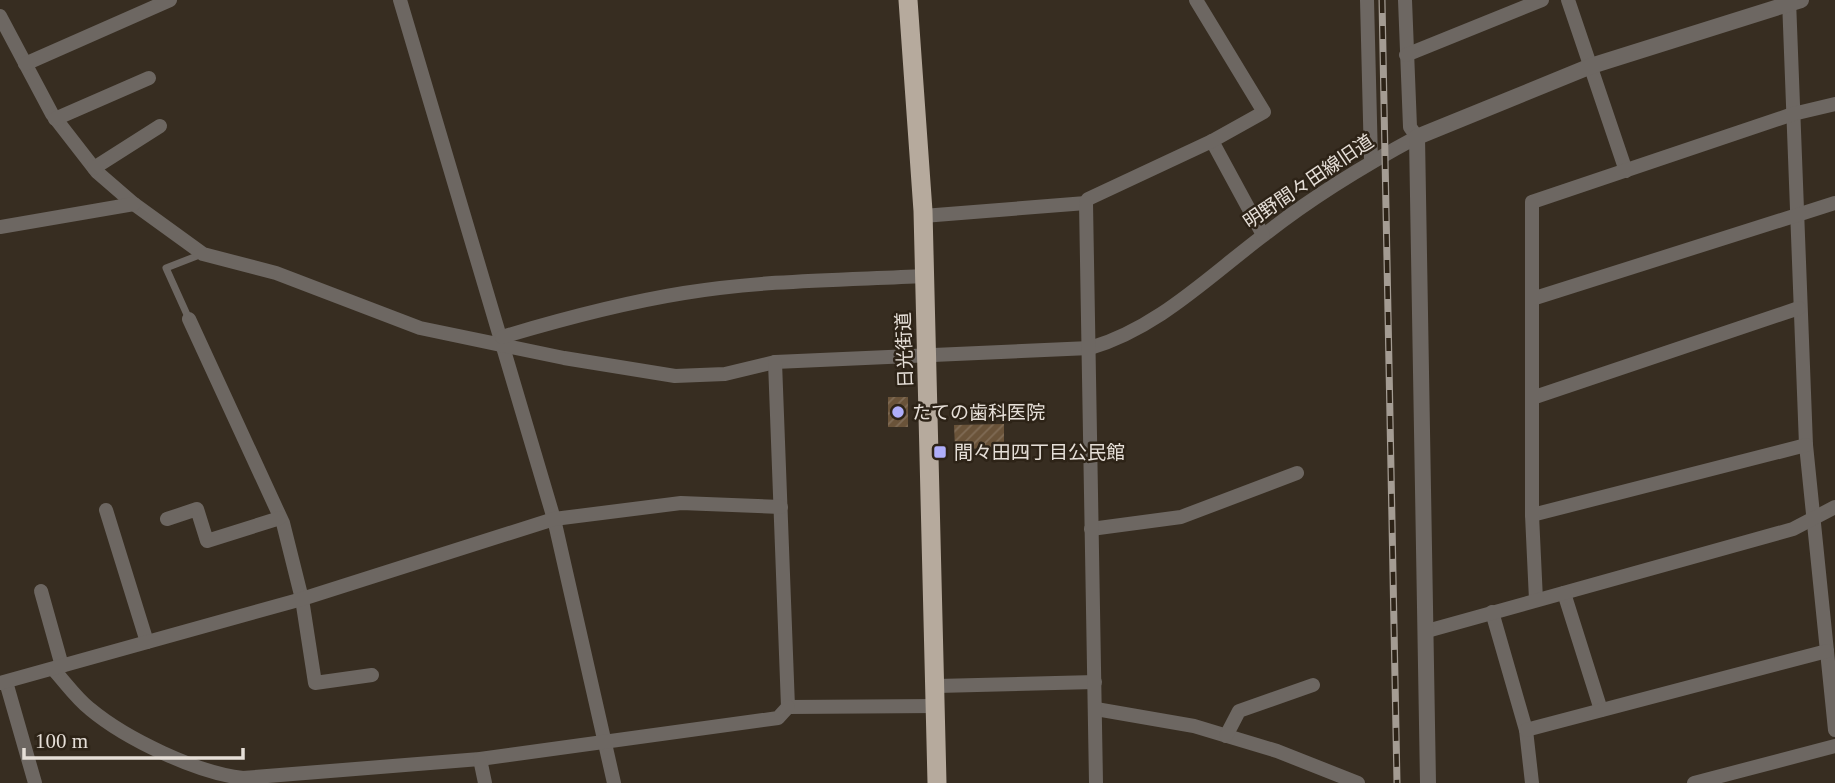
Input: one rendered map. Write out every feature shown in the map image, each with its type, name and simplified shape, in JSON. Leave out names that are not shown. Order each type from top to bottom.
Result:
[{"type":"highway","name":"日光街道","points":[[908,0],[923,216],[937,696],[937,783]]},
{"type":"street","points":[[25,64],[170,0]]},
{"type":"street","points":[[400,0],[554,519],[614,783]]},
{"type":"street","points":[[1096,783],[1086,203],[1088,199],[1212,141],[1264,112],[1196,0]]},
{"type":"street","points":[[1367,0],[1371,160]]},
{"type":"street","points":[[1405,0],[1410,127],[1417,137],[1429,783]]},
{"type":"street","points":[[1406,55],[1542,0]]},
{"type":"street","points":[[1568,0],[1626,170]]},
{"type":"street","points":[[1793,1],[1793,114],[1806,445],[1835,730]]},
{"type":"street","name":"明野間々田線旧道","points":[[203,254],[276,273],[420,328],[675,376],[725,374],[775,362],[1090,348],[1111,342],[1157,317],[1263,235],[1371,160],[1417,137],[1591,66],[1793,1]]},
{"type":"street","points":[[0,16],[55,119],[94,168],[134,204],[203,254]]},
{"type":"street","points":[[55,119],[149,78]]},
{"type":"street","points":[[1536,600],[1532,515],[1532,202],[1793,114],[1835,104]]},
{"type":"street","points":[[94,168],[160,126]]},
{"type":"street","points":[[1212,141],[1263,235]]},
{"type":"street","points":[[923,216],[1086,203]]},
{"type":"street","points":[[1532,299],[1835,203]]},
{"type":"street","points":[[0,228],[134,204]]},
{"type":"street","points":[[503,342],[578,314],[685,293],[741,286],[925,276]]},
{"type":"street","points":[[1532,398],[1799,307]]},
{"type":"street","points":[[189,319],[280,518],[302,598],[314,683],[372,675]]},
{"type":"street","points":[[775,362],[788,707]]},
{"type":"street","points":[[1532,515],[1806,445]]},
{"type":"street","points":[[1091,528],[1181,517],[1297,473]]},
{"type":"street","points":[[35,783],[3,683],[302,598],[554,519],[681,503],[781,508]]},
{"type":"street","points":[[1427,631],[1793,529],[1835,508]]},
{"type":"street","points":[[167,519],[197,509],[207,541],[280,518]]},
{"type":"street","points":[[106,510],[147,642]]},
{"type":"street","points":[[41,591],[57,667],[89,708],[131,736],[221,775],[255,780],[480,759],[604,744],[778,718],[788,707],[1095,682]]},
{"type":"street","points":[[1564,593],[1601,710]]},
{"type":"street","points":[[1492,612],[1526,730],[1532,783]]},
{"type":"street","points":[[1526,730],[1827,651]]},
{"type":"street","points":[[1226,736],[1239,711],[1313,685]]},
{"type":"street","points":[[1096,709],[1194,726],[1358,783]]},
{"type":"street","points":[[1694,783],[1835,746]]},
{"type":"street","points":[[480,759],[485,783]]},
{"type":"lane","points":[[189,319],[166,268],[203,254]]},
{"type":"building","name":"たての歯科医院","points":[[888,397],[908,397],[908,427],[888,427]]},
{"type":"building","points":[[1004,424],[1004,448],[955,449],[954,425]]},
{"type":"railway","points":[[1382,0],[1397,783]]},
{"type":"place","name":"たての歯科医院","points":[[898,412]]},
{"type":"place","name":"間々田四丁目公民館","points":[[940,452]]}]
